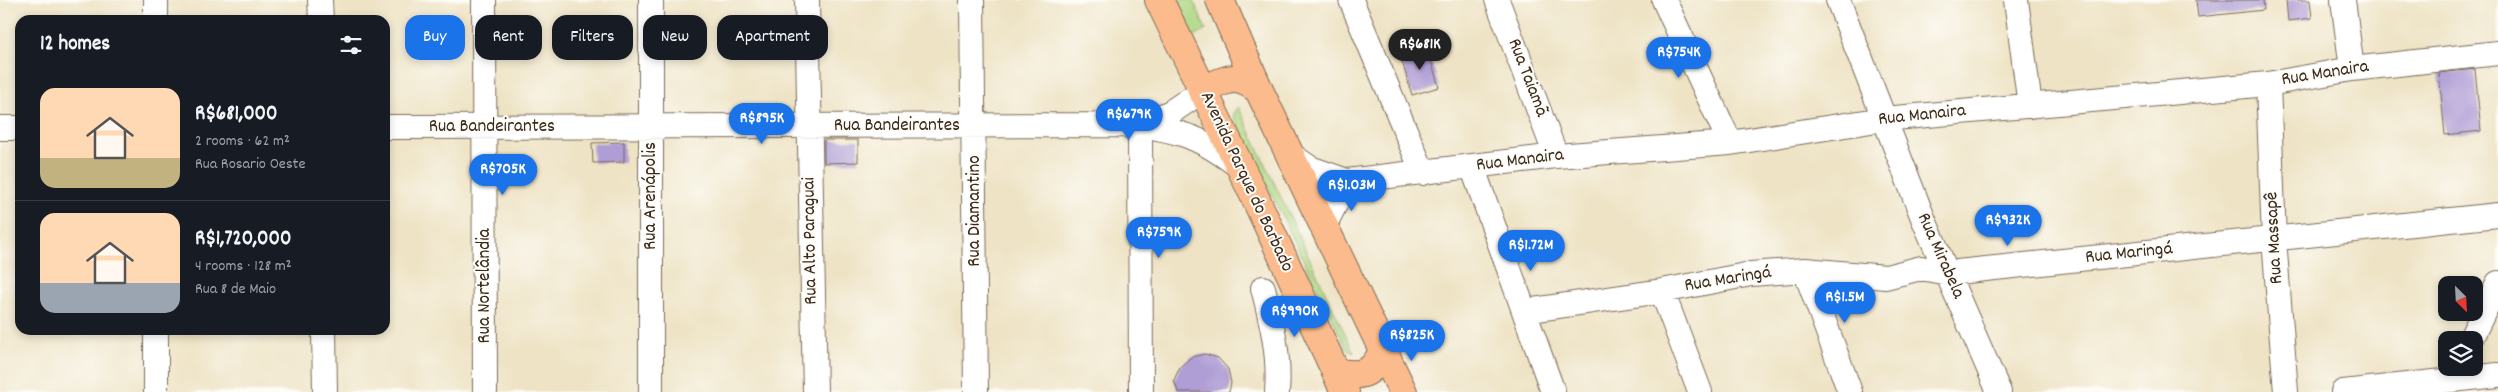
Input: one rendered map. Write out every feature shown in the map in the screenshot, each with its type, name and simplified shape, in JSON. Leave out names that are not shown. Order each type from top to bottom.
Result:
[{"type":"main road","name":"Avenida Parque do Barbado","points":[[1159,0],[1240,167],[1341,386]]},
{"type":"main road","points":[[1220,0],[1259,90],[1403,392]]},
{"type":"main road","points":[[1202,91],[1216,84],[1238,78],[1246,80],[1259,90]]},
{"type":"main road","points":[[1341,386],[1376,366],[1383,351]]},
{"type":"street","points":[[156,0],[156,15]]},
{"type":"street","points":[[320,0],[321,15]]},
{"type":"street","name":"Rua Nortelândia","points":[[484,0],[485,392]]},
{"type":"street","name":"Rua Arenápolis","points":[[651,0],[651,392]]},
{"type":"street","name":"Rua Alto Paraguai","points":[[808,0],[808,126],[815,392]]},
{"type":"street","name":"Rua Diamantino","points":[[972,0],[976,392]]},
{"type":"street","points":[[1351,0],[1423,173]]},
{"type":"street","name":"Rua Taiamã","points":[[1498,0],[1556,156]]},
{"type":"street","points":[[1664,0],[1730,143]]},
{"type":"street","points":[[1838,0],[1851,29]]},
{"type":"street","points":[[1849,0],[1851,29]]},
{"type":"street","points":[[2016,0],[2030,106]]},
{"type":"street","points":[[2343,0],[2352,69]]},
{"type":"street","name":"Rua Mirabela","points":[[1851,29],[1884,119],[1999,392]]},
{"type":"street","name":"Rua Manaira","points":[[1291,155],[1310,168],[1347,181],[1556,156],[1730,143],[1884,119],[2268,84],[2352,69],[2498,53]]},
{"type":"street","name":"Rua Massapê","points":[[2268,84],[2274,239],[2286,392]]},
{"type":"street","name":"Rua Bandeirantes","points":[[1140,125],[1172,112],[1202,91]]},
{"type":"street","points":[[1140,125],[1140,392]]},
{"type":"street","name":"Rua Bandeirantes","points":[[390,127],[1140,125],[1176,131],[1196,138],[1214,148],[1240,167]]},
{"type":"street","points":[[0,128],[15,128]]},
{"type":"street","points":[[1472,166],[1553,392]]},
{"type":"street","points":[[1324,226],[1347,181]]},
{"type":"street","name":"Rua Maringá","points":[[1525,311],[1662,291],[1751,274],[1805,270],[1886,277],[1921,268],[1948,273],[2498,214]]},
{"type":"street","points":[[1805,270],[1850,392]]},
{"type":"street","points":[[2474,331],[2498,283]]},
{"type":"street","points":[[1263,288],[1275,335],[1278,371],[1277,392]]},
{"type":"street","points":[[1662,291],[1700,392]]},
{"type":"street","points":[[156,335],[156,392]]},
{"type":"street","points":[[324,335],[325,392]]},
{"type":"street","points":[[2343,392],[2498,374]]},
{"type":"green space","points":[[1175,0],[1193,0],[1206,30],[1192,38]]},
{"type":"green space","points":[[1239,108],[1354,353],[1348,351],[1234,117],[1233,113]]},
{"type":"building","points":[[2196,0],[2263,0],[2264,10],[2198,17]]},
{"type":"building","points":[[2286,0],[2310,0],[2312,18],[2288,21]]},
{"type":"building","points":[[1427,47],[1439,87],[1412,95],[1400,55]]},
{"type":"building","points":[[2475,69],[2481,131],[2445,135],[2439,73]]},
{"type":"building","points":[[824,140],[858,140],[858,162],[824,163]]},
{"type":"building","points":[[624,142],[624,162],[593,163],[592,143]]},
{"type":"building","points":[[1205,354],[1218,358],[1228,369],[1231,383],[1229,392],[1178,392],[1174,380],[1180,367],[1191,357]]}]
